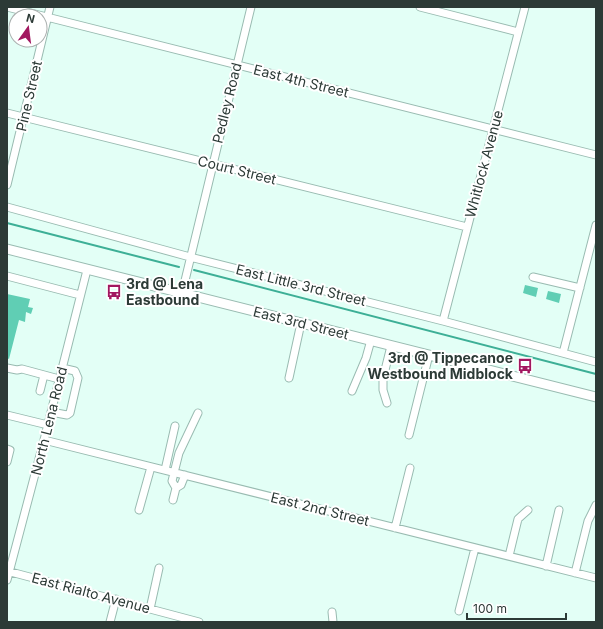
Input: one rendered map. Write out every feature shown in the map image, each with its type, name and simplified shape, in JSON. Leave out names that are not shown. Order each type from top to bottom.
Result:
[{"type":"main road","name":"East 3rd Street","points":[[7,249],[596,397]]},
{"type":"street","name":"Pine Street","points":[[48,18],[50,7]]},
{"type":"street","name":"Pedley Road","points":[[182,293],[251,7]]},
{"type":"street","points":[[420,7],[518,32]]},
{"type":"street","name":"Whitlock Avenue","points":[[443,321],[525,7]]},
{"type":"street","name":"East 4th Street","points":[[48,18],[596,155]]},
{"type":"street","name":"Pine Street","points":[[7,185],[41,48]]},
{"type":"street","name":"Court Street","points":[[7,113],[467,227]]},
{"type":"street","name":"East Little 3rd Street","points":[[7,207],[190,257],[443,321],[596,362]]},
{"type":"street","points":[[563,354],[596,225]]},
{"type":"street","name":"North Lena Road","points":[[7,580],[48,425],[86,270]]},
{"type":"street","points":[[7,276],[80,294]]},
{"type":"street","points":[[533,277],[580,288]]},
{"type":"street","points":[[289,378],[301,323]]},
{"type":"street","points":[[352,391],[366,358],[371,340]]},
{"type":"street","points":[[387,403],[383,390],[383,378],[391,346]]},
{"type":"street","points":[[409,435],[429,355]]},
{"type":"street","points":[[7,368],[17,370],[22,369],[59,379]]},
{"type":"street","points":[[51,412],[67,415],[70,413],[78,378],[75,371],[62,368]]},
{"type":"street","points":[[40,392],[44,375]]},
{"type":"street","points":[[173,500],[176,488],[172,481],[179,453],[198,413]]},
{"type":"street","points":[[7,415],[48,425]]},
{"type":"street","points":[[165,470],[175,426]]},
{"type":"street","name":"East 2nd Street","points":[[44,440],[596,578]]},
{"type":"street","points":[[7,449],[10,450],[7,462]]},
{"type":"street","points":[[139,510],[151,467]]},
{"type":"street","points":[[395,528],[410,468]]},
{"type":"street","points":[[176,488],[181,485],[185,475]]},
{"type":"street","points":[[575,573],[588,521],[596,505]]},
{"type":"street","points":[[509,556],[518,519],[528,510]]},
{"type":"street","points":[[546,566],[559,510]]},
{"type":"street","points":[[459,611],[475,548]]},
{"type":"street","points":[[150,609],[159,568]]},
{"type":"street","name":"East Rialto Avenue","points":[[9,571],[199,622]]},
{"type":"street","points":[[110,622],[116,599]]},
{"type":"street","points":[[332,612],[333,622]]},
{"type":"building","points":[[525,285],[538,288],[536,297],[523,293]]},
{"type":"building","points":[[548,291],[561,294],[559,303],[546,299]]},
{"type":"building","points":[[7,294],[30,299],[28,307],[33,308],[31,314],[26,312],[25,322],[19,320],[9,359],[7,358]]},
{"type":"waterway","points":[[7,223],[179,267]]},
{"type":"waterway","points":[[194,270],[596,374]]},
{"type":"place","name":"3rd @ Lena Eastbound","points":[[114,292]]},
{"type":"place","name":"3rd @ Tippecanoe Westbound Midblock","points":[[525,366]]}]
